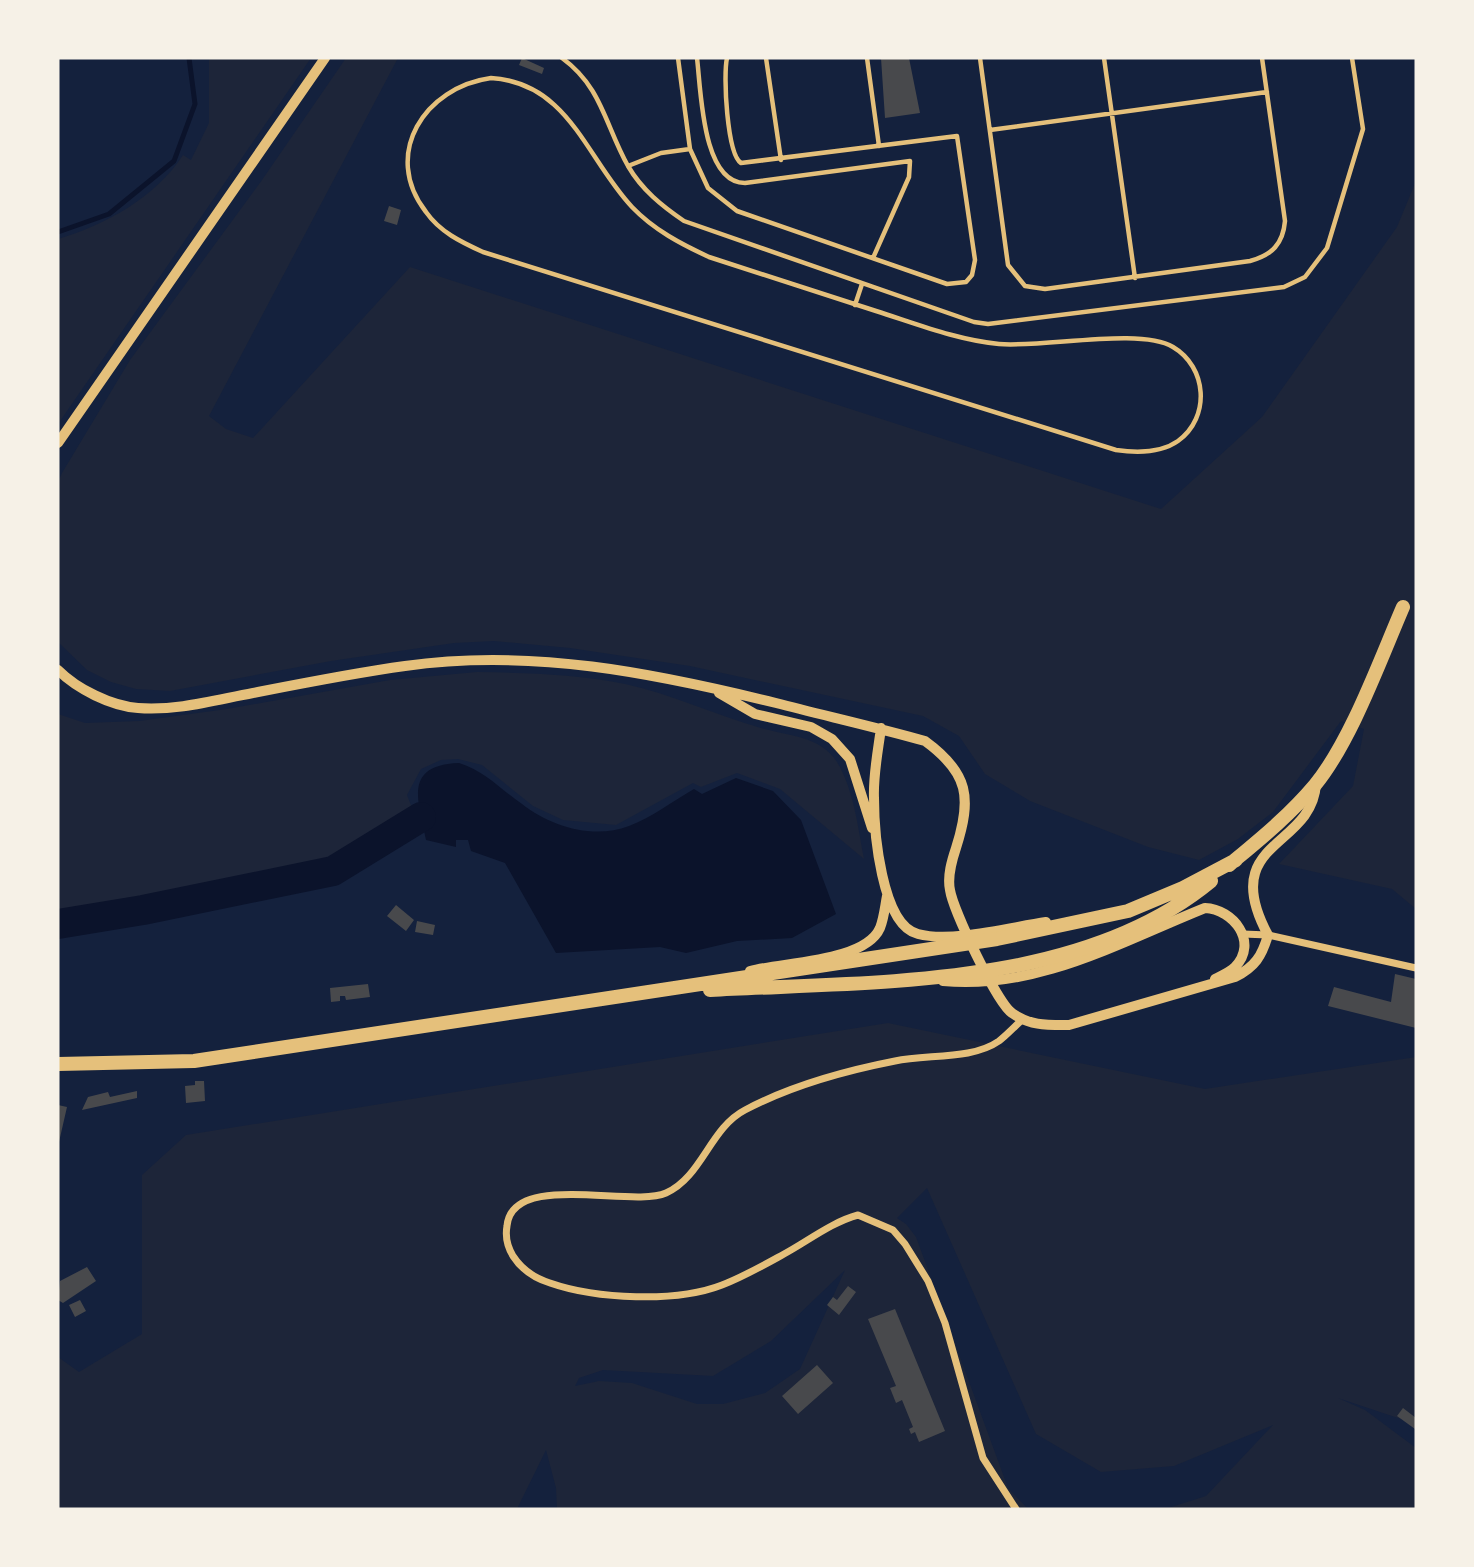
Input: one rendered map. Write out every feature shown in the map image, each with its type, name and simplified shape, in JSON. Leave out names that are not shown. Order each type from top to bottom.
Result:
[{"type":"highway","points":[[656,993],[916,978],[1011,968],[1083,947],[1156,917],[1183,902],[1282,822],[1316,784],[1329,765],[1368,687],[1403,607]]},
{"type":"highway","points":[[58,1064],[194,1061],[656,993],[709,982],[997,939],[1128,911],[1183,888],[1236,860]]},
{"type":"street","points":[[58,443],[325,58]]},
{"type":"street","points":[[58,670],[67,679],[99,697],[136,708],[177,708],[352,673],[481,658],[620,669],[708,687],[926,741],[944,755],[958,773],[967,794],[965,821],[950,871],[949,889],[956,910],[998,997],[1009,1012],[1022,1020],[1042,1025],[1069,1025],[1235,977],[1252,969],[1263,953],[1268,935],[1256,912],[1251,888],[1254,873],[1315,801],[1316,784]]},
{"type":"street","points":[[708,687],[755,714],[811,727],[832,739],[850,759],[877,845],[887,895],[901,922],[916,934],[942,936],[1128,911]]},
{"type":"street","points":[[877,845],[873,796],[881,728]]},
{"type":"street","points":[[709,982],[776,964],[848,953],[857,949],[867,944],[880,929],[887,895]]},
{"type":"street","points":[[916,978],[969,983],[1021,977],[1077,962],[1205,908],[1219,909],[1233,917],[1243,934],[1244,948],[1236,967],[1206,985]]},
{"type":"street","points":[[1243,934],[1268,935],[1416,968]]},
{"type":"street","points":[[1016,1509],[983,1458],[945,1323],[928,1281],[905,1244],[892,1230],[858,1215],[720,1286],[677,1295],[649,1296],[573,1291],[534,1277],[517,1262],[508,1247],[506,1234],[507,1220],[529,1199],[568,1193],[612,1199],[662,1195],[676,1189],[693,1171],[719,1132],[742,1111],[808,1082],[897,1060],[974,1050],[997,1042],[1022,1020]]},
{"type":"lane","points":[[562,58],[591,85],[601,102],[613,140],[637,181],[662,206],[684,221],[862,284],[988,324],[1283,287],[1306,277],[1327,248],[1363,129],[1352,58]]},
{"type":"lane","points":[[678,58],[690,149],[708,188],[737,211],[957,285],[972,275],[975,260],[957,136],[748,164],[736,160],[724,78],[727,58]]},
{"type":"lane","points":[[697,58],[710,150],[720,169],[730,180],[745,183],[909,161],[909,177],[873,258]]},
{"type":"lane","points":[[766,58],[781,160]]},
{"type":"lane","points":[[867,58],[879,146]]},
{"type":"lane","points":[[980,58],[1008,265],[1018,280],[1034,289],[1250,261],[1262,258],[1279,244],[1285,221],[1262,58]]},
{"type":"lane","points":[[1104,58],[1135,278]]},
{"type":"lane","points":[[491,78],[522,83],[538,91],[563,113],[630,205],[662,232],[709,257],[855,304],[984,343],[1035,346],[1113,338],[1154,340],[1171,345],[1184,355],[1195,370],[1201,399],[1198,415],[1178,441],[1165,448],[1132,452],[1116,450],[507,262],[459,241],[424,211],[410,174],[414,134],[438,99],[461,84],[491,78]]},
{"type":"lane","points":[[990,130],[1267,92]]},
{"type":"lane","points":[[628,166],[661,153],[690,149]]},
{"type":"lane","points":[[855,304],[862,284]]},
{"type":"shaded area","points":[[209,58],[311,58],[58,424],[58,239],[93,226],[128,208],[158,184],[183,155],[191,160],[209,123]]},
{"type":"shaded area","points":[[346,58],[398,58],[209,416],[226,429],[253,438],[410,267],[1161,509],[1262,417],[1397,227],[1416,181],[1416,909],[1392,889],[1279,864],[1353,786],[1364,729],[1341,721],[1273,812],[1238,839],[1199,860],[1148,847],[1030,801],[985,774],[959,736],[923,716],[690,666],[570,648],[494,641],[454,643],[331,661],[170,691],[136,689],[111,682],[87,670],[58,642],[58,482],[130,360],[262,180]]},
{"type":"shaded area","points":[[477,672],[570,676],[625,684],[660,693],[744,723],[813,742],[830,753],[843,773],[855,809],[864,859],[780,789],[737,773],[701,787],[693,783],[616,825],[563,820],[533,806],[482,765],[458,759],[441,760],[421,769],[407,795],[414,813],[327,865],[58,917],[58,714],[85,723],[139,721],[227,709],[390,680]]},
{"type":"shaded area","points":[[459,763],[485,776],[545,819],[587,831],[601,832],[629,826],[694,789],[702,794],[736,778],[773,791],[801,820],[836,914],[792,938],[737,941],[686,953],[660,947],[556,953],[505,863],[471,851],[468,840],[456,840],[456,847],[426,840],[418,799],[422,778],[429,770],[441,765]]},
{"type":"shaded area","points":[[888,1023],[1205,1089],[1416,1057],[1416,1424],[1338,1398],[1365,1410],[1416,1448],[1416,1509],[1165,1509],[1206,1496],[1273,1425],[1174,1466],[1101,1472],[1036,1434],[927,1188],[897,1218],[906,1224],[916,1237],[1008,1488],[1028,1509],[557,1509],[556,1488],[546,1450],[517,1509],[58,1509],[58,1357],[79,1372],[142,1334],[142,1175],[186,1135]],"holes":[[[845,1270],[800,1369],[765,1393],[723,1404],[697,1404],[632,1383],[599,1381],[575,1386],[579,1378],[603,1370],[713,1376],[771,1341]]]},
{"type":"building","points":[[522,58],[544,68],[542,74],[519,65]]},
{"type":"building","points":[[881,58],[909,58],[920,113],[885,118]]},
{"type":"building","points":[[389,206],[401,210],[397,225],[384,221]]},
{"type":"building","points":[[396,905],[414,920],[406,931],[387,916]]},
{"type":"building","points":[[417,921],[435,925],[433,935],[415,932]]},
{"type":"building","points":[[1395,974],[1416,979],[1416,1028],[1328,1006],[1334,987],[1391,1002]]},
{"type":"building","points":[[368,984],[370,997],[346,1000],[345,996],[340,996],[340,1001],[331,1002],[330,988]]},
{"type":"building","points":[[195,1081],[204,1081],[205,1101],[186,1103],[185,1086],[195,1085]]},
{"type":"building","points":[[137,1091],[137,1098],[82,1110],[88,1097],[108,1092],[110,1097]]},
{"type":"building","points":[[58,1105],[67,1107],[59,1142],[58,1142]]},
{"type":"building","points":[[87,1267],[96,1281],[63,1303],[58,1300],[60,1281]]},
{"type":"building","points":[[848,1286],[856,1292],[839,1315],[827,1305],[833,1297],[837,1300]]},
{"type":"building","points":[[80,1300],[86,1311],[75,1317],[69,1305]]},
{"type":"building","points":[[895,1309],[945,1431],[919,1442],[915,1432],[911,1434],[909,1429],[913,1427],[902,1400],[896,1403],[890,1388],[896,1386],[868,1319]]},
{"type":"building","points":[[817,1365],[833,1383],[798,1414],[782,1396]]},
{"type":"building","points":[[1403,1408],[1416,1418],[1415,1429],[1397,1416]]},
{"type":"waterway","points":[[58,232],[109,214],[174,161],[195,104],[189,58]]},
{"type":"waterway","points":[[58,924],[143,910],[333,871],[421,817]]}]
